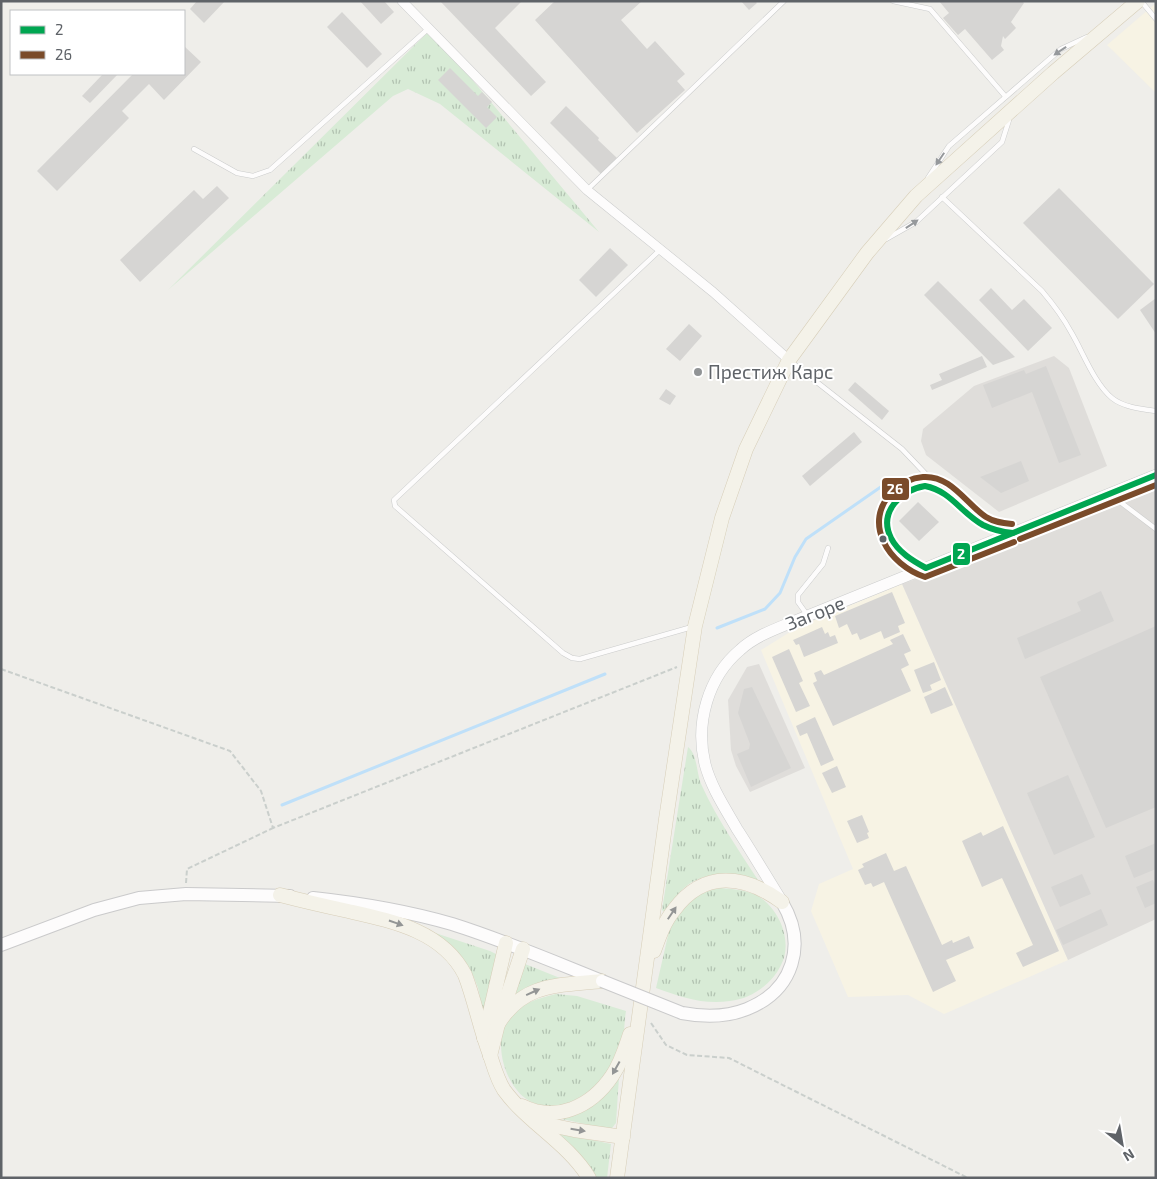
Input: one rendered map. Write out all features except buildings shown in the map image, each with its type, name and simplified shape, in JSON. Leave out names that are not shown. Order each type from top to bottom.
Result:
[{"type":"main road","points":[[617,1178],[695,626],[722,518],[746,449],[789,360],[870,249],[916,196],[1012,110],[1139,1]]},
{"type":"main road","points":[[1,945],[94,910],[139,898],[186,894],[280,895],[335,900],[414,914],[451,924],[523,949],[682,1013],[712,1016],[736,1012],[757,1004],[776,989],[789,969],[795,948],[792,924],[782,902],[757,886],[735,880],[714,881],[695,888],[680,902],[668,918],[646,973]]},
{"type":"main road","points":[[280,895],[395,922],[431,939],[454,957],[465,975],[484,1041],[494,1069],[504,1089],[514,1102],[568,1153],[589,1178]]},
{"type":"main road","points":[[484,1041],[506,943]]},
{"type":"main road","points":[[490,1056],[498,1024],[523,949]]},
{"type":"main road","points":[[498,1024],[514,1003],[530,993],[550,987],[602,981]]},
{"type":"main road","points":[[514,1102],[546,1114],[566,1111],[588,1101],[605,1086],[618,1067],[640,1006]]},
{"type":"main road","points":[[534,1122],[574,1130],[623,1136]]},
{"type":"street","points":[[403,2],[587,190],[713,292],[789,360]]},
{"type":"street","name":"Загоре","points":[[782,902],[720,799],[705,764],[703,727],[709,692],[717,676],[729,661],[740,650],[755,640],[790,623],[1156,475]]},
{"type":"lane","points":[[587,190],[784,1]]},
{"type":"lane","points":[[893,1],[930,9],[1006,96]]},
{"type":"lane","points":[[1139,1],[1156,19]]},
{"type":"lane","points":[[194,149],[236,173],[253,176],[270,170],[429,28]]},
{"type":"lane","points":[[916,196],[949,146],[1061,49],[1104,30]]},
{"type":"lane","points":[[870,249],[916,222],[1002,142],[1012,110]]},
{"type":"lane","points":[[942,197],[1042,291],[1070,330],[1101,386],[1113,399],[1132,407],[1156,411]]},
{"type":"lane","points":[[661,249],[394,500],[394,506],[572,658],[580,659],[695,626]]},
{"type":"lane","points":[[789,360],[902,449],[939,488],[976,520],[991,529],[1014,533]]},
{"type":"lane","points":[[926,568],[911,559],[896,546],[890,537],[888,516],[896,500],[911,489],[920,486],[939,488]]},
{"type":"lane","points":[[1110,494],[1156,529]]},
{"type":"lane","points":[[808,616],[798,602],[798,595],[823,564],[828,548]]},
{"type":"path","points":[[186,894],[187,869],[273,828],[689,663]]},
{"type":"path","points":[[1,669],[230,751],[260,791],[273,828]]},
{"type":"path","points":[[640,1006],[666,1045],[687,1055],[729,1058],[968,1178]]},
{"type":"shaded area","points":[[1156,3],[1156,93],[1107,45]]},
{"type":"shaded area","points":[[1054,356],[1069,368],[1107,466],[999,512],[926,455],[921,441],[923,429],[974,386]]},
{"type":"shaded area","points":[[1156,490],[1156,919],[1068,960],[902,584],[1109,509]]},
{"type":"shaded area","points":[[902,584],[1068,960],[944,1014],[908,995],[848,997],[811,911],[819,884],[853,869],[761,650],[798,627]]},
{"type":"shaded area","points":[[759,664],[805,768],[750,792],[736,766],[731,750],[728,700],[747,667]]},
{"type":"green space","points":[[429,31],[445,47],[599,232],[440,104],[408,89],[393,96],[168,290]]},
{"type":"green space","points":[[688,747],[694,755],[700,781],[714,810],[758,880],[729,875],[704,877],[693,881],[683,889],[674,899],[666,913],[662,910]]},
{"type":"green space","points":[[721,888],[754,894],[763,899],[777,915],[786,945],[785,956],[777,972],[760,989],[738,1000],[720,1002],[701,1001],[656,988],[669,931],[675,918],[688,903],[704,891]]},
{"type":"green space","points":[[426,930],[496,954],[497,959],[483,1019],[478,988],[469,968],[458,954]]},
{"type":"green space","points":[[525,964],[565,980],[511,1001]]},
{"type":"green space","points":[[556,994],[577,996],[626,1011],[623,1037],[616,1059],[596,1085],[569,1103],[554,1106],[539,1105],[525,1098],[511,1081],[502,1058],[502,1035],[512,1015],[521,1007],[538,999]]},
{"type":"green space","points":[[619,1077],[616,1123],[612,1128],[557,1118]]},
{"type":"green space","points":[[555,1132],[611,1144],[607,1178],[597,1178]]},
{"type":"waterway","points":[[717,628],[765,609],[780,593],[795,557],[806,539],[885,484]]},
{"type":"waterway","points":[[282,805],[605,674]]},
{"type":"transit line","name":"2","points":[[1013,533],[1156,475]]},
{"type":"transit line","name":"26","points":[[1012,524],[989,519],[950,485],[933,478],[923,477],[910,480],[896,488],[884,503],[879,516],[884,542],[891,553],[900,563],[925,577],[1014,542]]},
{"type":"transit line","name":"26","points":[[1020,539],[1156,485]]},
{"type":"transit line","name":"2","points":[[925,486],[949,497],[983,525],[1013,533],[926,568],[902,552],[894,543],[888,528],[887,519],[894,504],[900,497],[916,488],[925,486]]},
{"type":"place","name":"Престиж Карс","points":[[698,372]]}]
